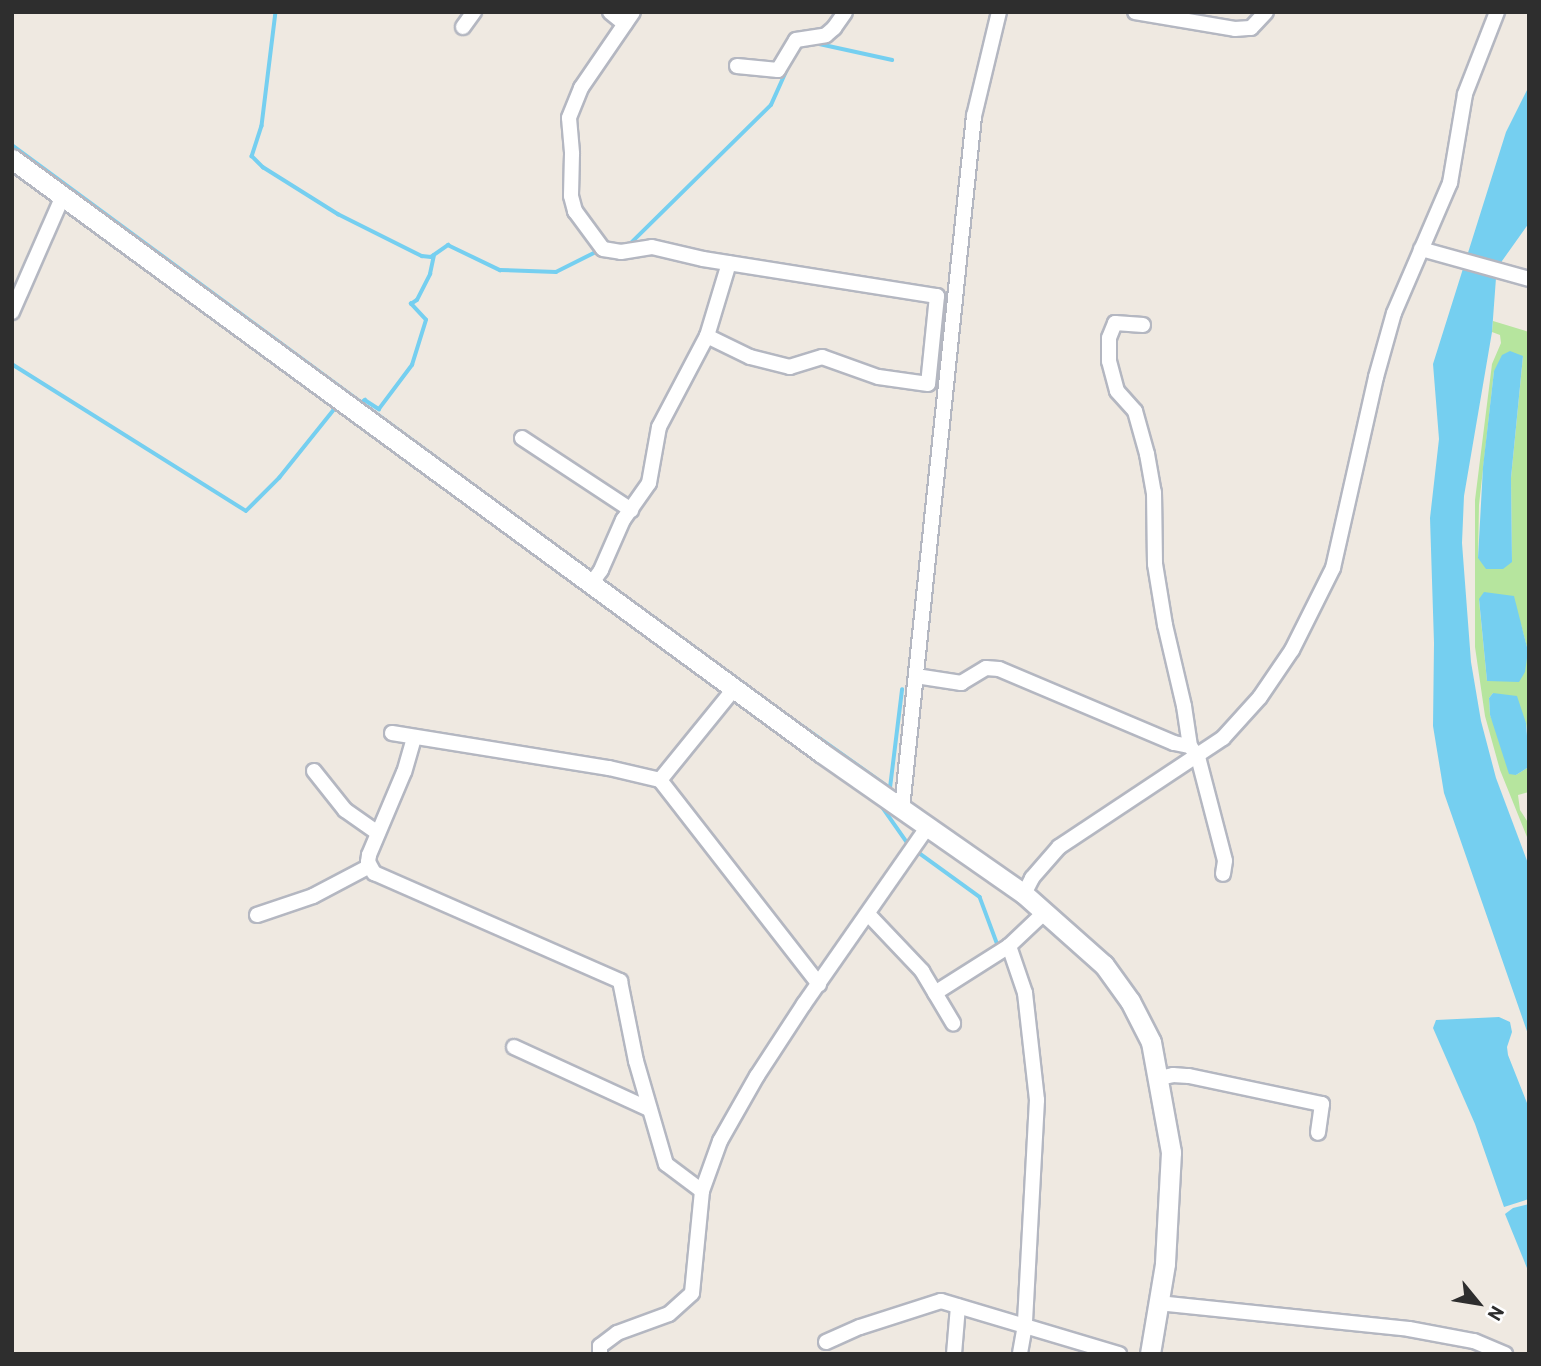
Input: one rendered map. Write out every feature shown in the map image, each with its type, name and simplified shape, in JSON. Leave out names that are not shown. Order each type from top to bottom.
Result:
[{"type":"street","points":[[463,27],[474,12]]},
{"type":"street","points":[[610,12],[629,18],[605,49],[572,103],[569,118],[572,154],[570,180],[575,211],[603,249],[610,252],[643,246],[729,263],[937,296],[928,384],[878,377],[822,357],[790,367],[750,357],[706,337]]},
{"type":"street","points":[[737,66],[778,70],[796,40],[826,34],[834,28],[845,12]]},
{"type":"street","points":[[902,808],[974,116],[999,12]]},
{"type":"street","points":[[1135,12],[1235,29],[1251,28],[1266,12]]},
{"type":"street","points":[[1024,894],[1032,878],[1059,847],[1194,752],[1223,738],[1259,697],[1292,650],[1333,568],[1376,377],[1394,313],[1450,183],[1465,94],[1497,12]]},
{"type":"street","points":[[12,159],[734,689],[1024,894],[1104,965],[1130,1001],[1152,1042],[1171,1152],[1171,1199],[1150,1354]]},
{"type":"street","points":[[12,312],[63,196]]},
{"type":"street","points":[[1421,249],[1529,279]]},
{"type":"street","points":[[591,584],[601,570],[631,510],[649,483],[659,427],[706,337],[729,263]]},
{"type":"street","points":[[1143,325],[1115,323],[1109,338],[1109,361],[1116,391],[1135,411],[1147,454],[1154,492],[1154,564],[1194,752],[1224,862],[1223,874]]},
{"type":"street","points":[[522,438],[631,510]]},
{"type":"street","points":[[916,676],[961,683],[986,668],[999,669],[1194,752]]},
{"type":"street","points":[[660,780],[734,689]]},
{"type":"street","points":[[391,733],[609,768],[660,780],[819,984]]},
{"type":"street","points":[[414,738],[404,772],[369,855],[374,873],[620,981],[649,1110],[666,1164],[702,1191]]},
{"type":"street","points":[[314,771],[345,810],[378,834]]},
{"type":"street","points":[[600,1354],[600,1346],[617,1333],[669,1314],[692,1293],[702,1191],[720,1141],[757,1076],[928,826]]},
{"type":"street","points":[[257,915],[313,896],[370,866]]},
{"type":"street","points":[[868,914],[922,971],[953,1023]]},
{"type":"street","points":[[935,992],[1052,918]]},
{"type":"street","points":[[1009,946],[1025,993],[1037,1100],[1025,1325],[1020,1354]]},
{"type":"street","points":[[514,1046],[649,1110]]},
{"type":"street","points":[[1160,1079],[1173,1075],[1189,1076],[1322,1104],[1318,1133]]},
{"type":"street","points":[[826,1342],[860,1327],[941,1301],[1119,1354]]},
{"type":"street","points":[[1158,1303],[1409,1329],[1474,1341],[1505,1354]]},
{"type":"street","points":[[954,1354],[958,1306]]},
{"type":"green space","points":[[1493,321],[1529,332],[1529,745],[1526,723],[1493,693],[1489,698],[1490,715],[1516,775],[1527,768],[1529,761],[1529,792],[1518,795],[1520,810],[1529,824],[1529,842],[1500,770],[1485,716],[1475,647],[1475,500],[1492,364],[1501,343],[1500,335],[1492,332]],"holes":[[[1523,356],[1511,478],[1512,562],[1478,558],[1479,505],[1494,371]],[[1479,600],[1521,625],[1528,651],[1487,681]]]},
{"type":"water","points":[[1529,86],[1529,223],[1502,261],[1496,278],[1492,332],[1464,496],[1462,543],[1471,662],[1481,721],[1496,778],[1529,866],[1529,1037],[1444,793],[1433,726],[1434,643],[1430,518],[1439,439],[1433,364],[1506,132]]},
{"type":"water","points":[[1510,351],[1523,356],[1511,478],[1512,562],[1503,569],[1486,569],[1478,558],[1483,467],[1494,371],[1502,355]]},
{"type":"water","points":[[1484,592],[1514,596],[1528,651],[1525,672],[1519,682],[1487,681],[1479,599]]},
{"type":"water","points":[[1493,693],[1517,696],[1526,723],[1529,761],[1527,768],[1516,775],[1509,774],[1490,715],[1489,698]]},
{"type":"water","points":[[1499,1017],[1510,1022],[1512,1032],[1507,1047],[1508,1055],[1529,1108],[1529,1199],[1504,1207],[1475,1124],[1433,1028],[1436,1020]]},
{"type":"water","points":[[1529,1204],[1529,1273],[1505,1214],[1513,1208]]},
{"type":"waterway","points":[[276,12],[262,126],[252,156],[263,167],[338,214],[422,256],[431,257],[448,245],[500,270],[556,272],[598,251]]},
{"type":"waterway","points":[[815,43],[892,60]]},
{"type":"waterway","points":[[629,245],[771,105],[789,65]]},
{"type":"waterway","points":[[12,145],[566,553]]},
{"type":"waterway","points":[[361,403],[365,400],[379,409],[412,365],[426,320],[411,304],[417,300],[430,274],[434,255]]},
{"type":"waterway","points":[[12,364],[246,511],[279,478],[336,407]]},
{"type":"waterway","points":[[417,468],[439,484]]},
{"type":"waterway","points":[[603,580],[741,681]]},
{"type":"waterway","points":[[752,690],[890,788],[902,690]]},
{"type":"waterway","points":[[881,805],[909,845]]},
{"type":"waterway","points":[[915,850],[980,897],[999,948]]}]
